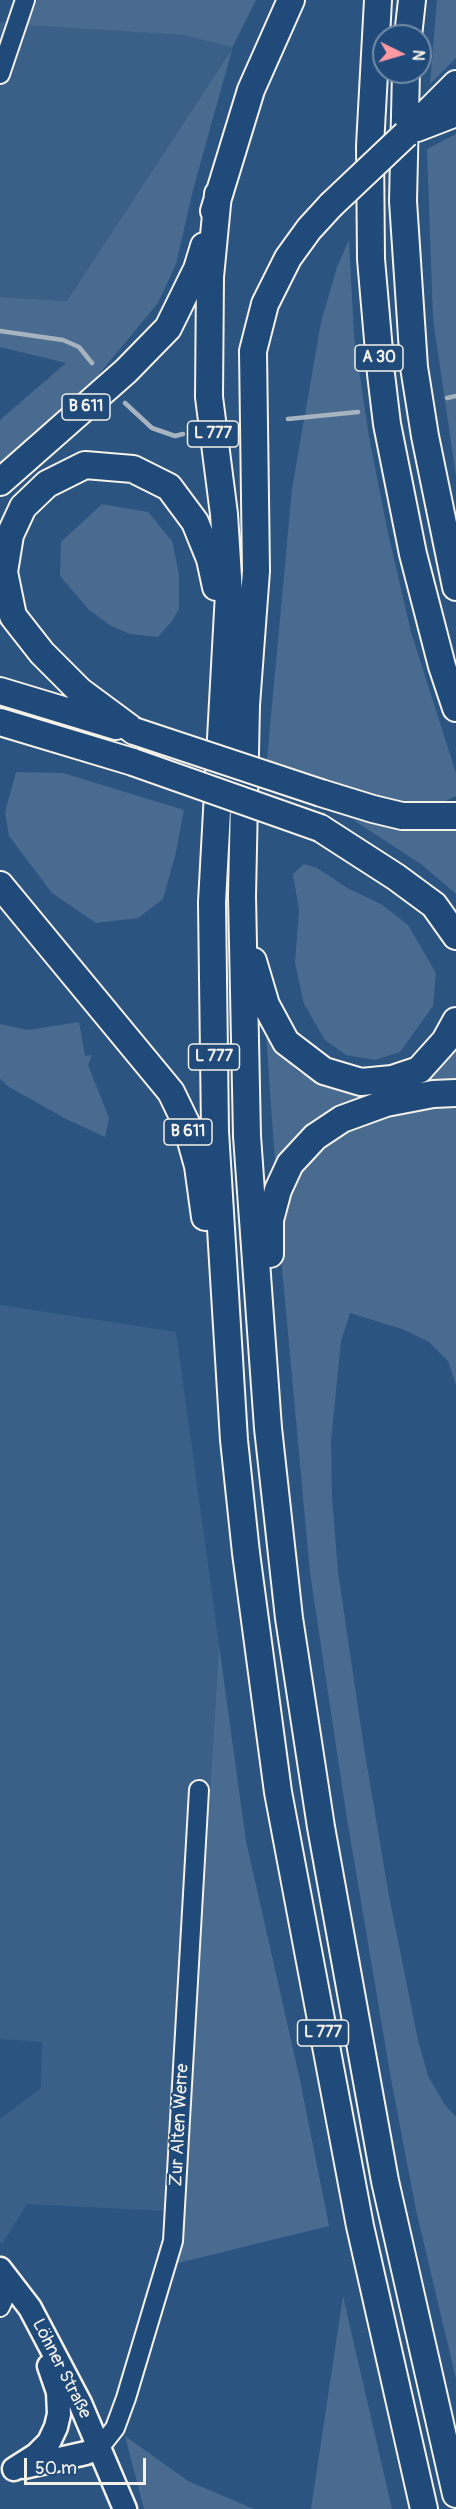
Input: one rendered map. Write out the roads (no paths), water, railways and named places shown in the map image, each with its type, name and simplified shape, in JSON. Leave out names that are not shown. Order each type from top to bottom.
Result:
[{"type":"highway","points":[[218,194],[251,90],[291,0]]},
{"type":"highway","name":"A 30","points":[[378,0],[370,147],[371,259],[381,374],[387,424],[412,554],[442,666],[456,708]]},
{"type":"highway","points":[[409,24],[412,0]]},
{"type":"highway","name":"A 30","points":[[406,84],[403,201],[414,367],[425,436],[456,587]]},
{"type":"highway","name":"L 777","points":[[448,104],[406,134],[309,228],[288,258],[265,304],[253,351],[256,571],[246,705],[242,896],[247,1136],[268,1428],[289,1618],[321,1827],[386,2181],[426,2371],[456,2494]]},
{"type":"highway","name":"B 611","points":[[0,482],[126,371],[168,328],[197,269],[218,194]]},
{"type":"highway","name":"L 777","points":[[218,194],[210,277],[209,397],[224,514],[229,593],[212,914],[215,1131],[234,1440],[246,1553],[278,1792],[360,2226],[424,2509]]},
{"type":"highway","points":[[134,731],[80,691],[42,654],[13,616],[4,572],[10,535],[23,507],[47,484],[85,465],[132,469],[169,487],[195,522],[210,559],[221,625],[223,673]]},
{"type":"highway","points":[[0,691],[134,731],[373,810],[402,816],[456,816]]},
{"type":"highway","points":[[0,722],[133,762],[320,828],[360,844],[416,873],[456,904]]},
{"type":"highway","points":[[320,828],[396,877],[434,905],[456,936]]},
{"type":"highway","name":"B 611","points":[[0,885],[171,1092],[186,1123],[198,1166],[205,1218],[220,1391],[234,1440]]},
{"type":"highway","points":[[242,896],[255,972],[266,1005],[286,1042],[324,1071],[361,1082],[392,1079],[419,1070],[445,1041],[456,1021]]},
{"type":"highway","points":[[268,1428],[281,1400],[269,1250],[270,1220],[278,1190],[290,1164],[315,1137],[342,1119],[386,1103],[434,1094],[456,1093]]},
{"type":"main road","name":"Löhner Straße","points":[[5,2276],[30,2308],[80,2403],[125,2509]]},
{"type":"main road","points":[[7,2470],[36,2455],[49,2442],[59,2414],[58,2392],[30,2308]]},
{"type":"main road","points":[[7,2470],[86,2453],[100,2447]]},
{"type":"street","points":[[0,74],[24,0]]},
{"type":"street","name":"Zur Alten Werre","points":[[100,2447],[115,2428],[126,2398],[173,2241],[199,1790]]},
{"type":"street","points":[[0,2307],[5,2276]]},
{"type":"waterway","points":[[0,331],[63,340],[79,347],[92,363]]},
{"type":"waterway","points":[[447,398],[456,396]]},
{"type":"waterway","points":[[125,403],[152,428],[175,436],[183,434]]},
{"type":"waterway","points":[[288,419],[358,412]]}]
